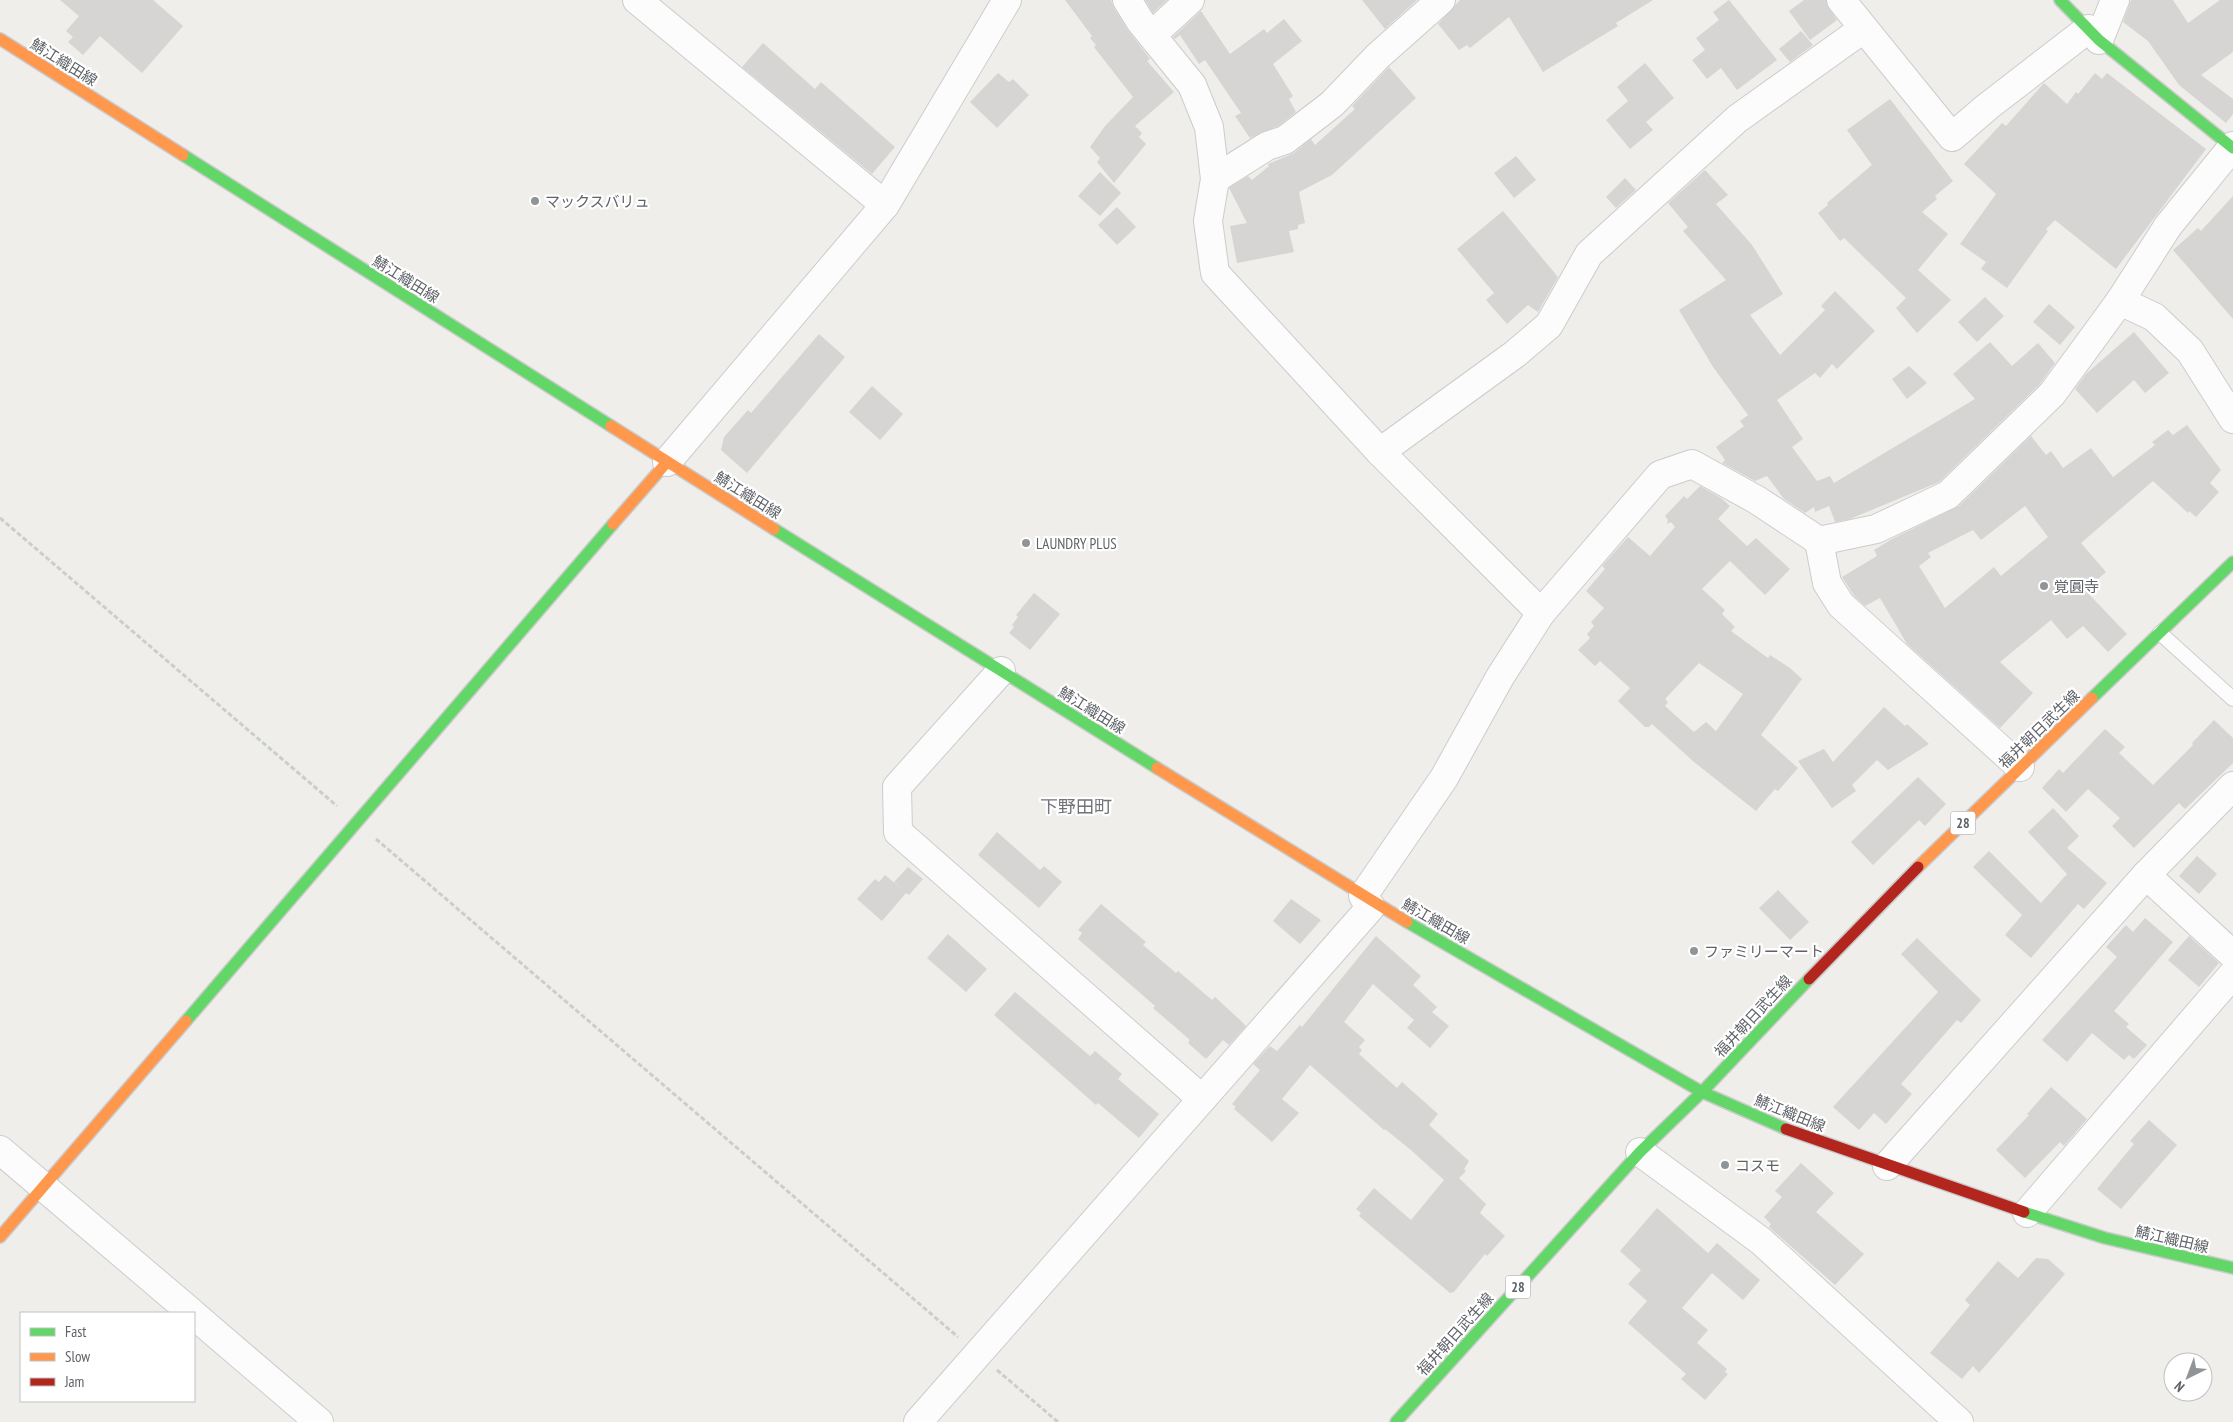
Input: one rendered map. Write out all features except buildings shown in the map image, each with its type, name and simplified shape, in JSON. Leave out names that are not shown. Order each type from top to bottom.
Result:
[{"type":"main road","points":[[2060,0],[2093,34],[2233,147]]},
{"type":"main road","name":"鯖江織田線","points":[[0,39],[667,462],[1363,896],[1702,1092],[1771,1124],[1887,1166],[2027,1213],[2105,1238],[2233,1268]]},
{"type":"main road","points":[[0,1237],[667,462]]},
{"type":"main road","name":"福井朝日武生線","points":[[1396,1422],[1640,1152],[1702,1092],[1876,907],[2233,562]]},
{"type":"street","points":[[637,0],[885,205]]},
{"type":"street","points":[[667,462],[885,205],[1007,0]]},
{"type":"street","points":[[1127,0],[1152,35],[1192,84],[1209,127],[1215,178],[1208,221],[1215,273],[1380,452],[1541,613]]},
{"type":"street","points":[[1152,35],[1190,0]]},
{"type":"street","points":[[1215,178],[1268,146],[1285,140],[1332,104],[1378,56],[1441,0]]},
{"type":"street","points":[[1841,0],[1952,137],[1987,107],[2093,34],[2115,0]]},
{"type":"street","points":[[1380,452],[1515,354],[1549,325],[1589,254],[1737,119],[1863,29]]},
{"type":"street","points":[[918,1422],[1371,906],[1363,896],[1444,778],[1500,677],[1541,613],[1660,475],[1692,464],[1757,500],[1819,540],[1876,529],[1948,495],[2052,394],[2120,300],[2168,226],[2233,147]]},
{"type":"street","points":[[2120,300],[2154,317],[2190,351],[2233,419]]},
{"type":"street","points":[[1819,540],[1827,583],[1841,605],[2020,767]]},
{"type":"street","points":[[1001,671],[897,787],[898,832],[1202,1099]]},
{"type":"street","points":[[1887,1166],[2146,875],[2233,786]]},
{"type":"street","points":[[2146,875],[2233,955]]},
{"type":"street","points":[[2027,1213],[2233,974]]},
{"type":"street","points":[[0,1150],[191,1312]]},
{"type":"street","points":[[1640,1152],[1762,1241],[1959,1422]]},
{"type":"street","points":[[195,1316],[319,1422]]},
{"type":"lane","points":[[2160,633],[2233,699]]},
{"type":"path","points":[[0,518],[1058,1422]]},
{"type":"traffic: fast","points":[[2060,0],[2099,40],[2233,148]]},
{"type":"traffic: fast","points":[[183,155],[611,426]]},
{"type":"traffic: fast","points":[[186,1021],[613,524]]},
{"type":"traffic: fast","points":[[774,529],[1157,768]]},
{"type":"traffic: fast","points":[[2092,698],[2233,562]]},
{"type":"traffic: fast","points":[[1407,922],[1702,1092],[1786,1129]]},
{"type":"traffic: fast","points":[[1396,1422],[1640,1152],[1702,1092],[1809,979]]},
{"type":"traffic: fast","points":[[2024,1212],[2105,1238],[2233,1268]]},
{"type":"traffic: slow","points":[[0,39],[183,155]]},
{"type":"traffic: slow","points":[[611,426],[774,529]]},
{"type":"traffic: slow","points":[[613,524],[667,462]]},
{"type":"traffic: slow","points":[[1918,867],[2092,698]]},
{"type":"traffic: slow","points":[[1157,768],[1407,922]]},
{"type":"traffic: slow","points":[[0,1237],[186,1021]]},
{"type":"traffic: jam","points":[[1809,979],[1918,867]]},
{"type":"traffic: jam","points":[[1786,1129],[2024,1212]]},
{"type":"place","name":"マックスバリュ","points":[[535,201]]},
{"type":"place","name":"LAUNDRY PLUS","points":[[1026,543]]},
{"type":"place","name":"覚圓寺","points":[[2044,586]]},
{"type":"place","name":"ファミリーマート","points":[[1694,951]]},
{"type":"place","name":"コスモ","points":[[1725,1165]]},
{"type":"district","name":"下野田町","points":[[1076,806]]}]
